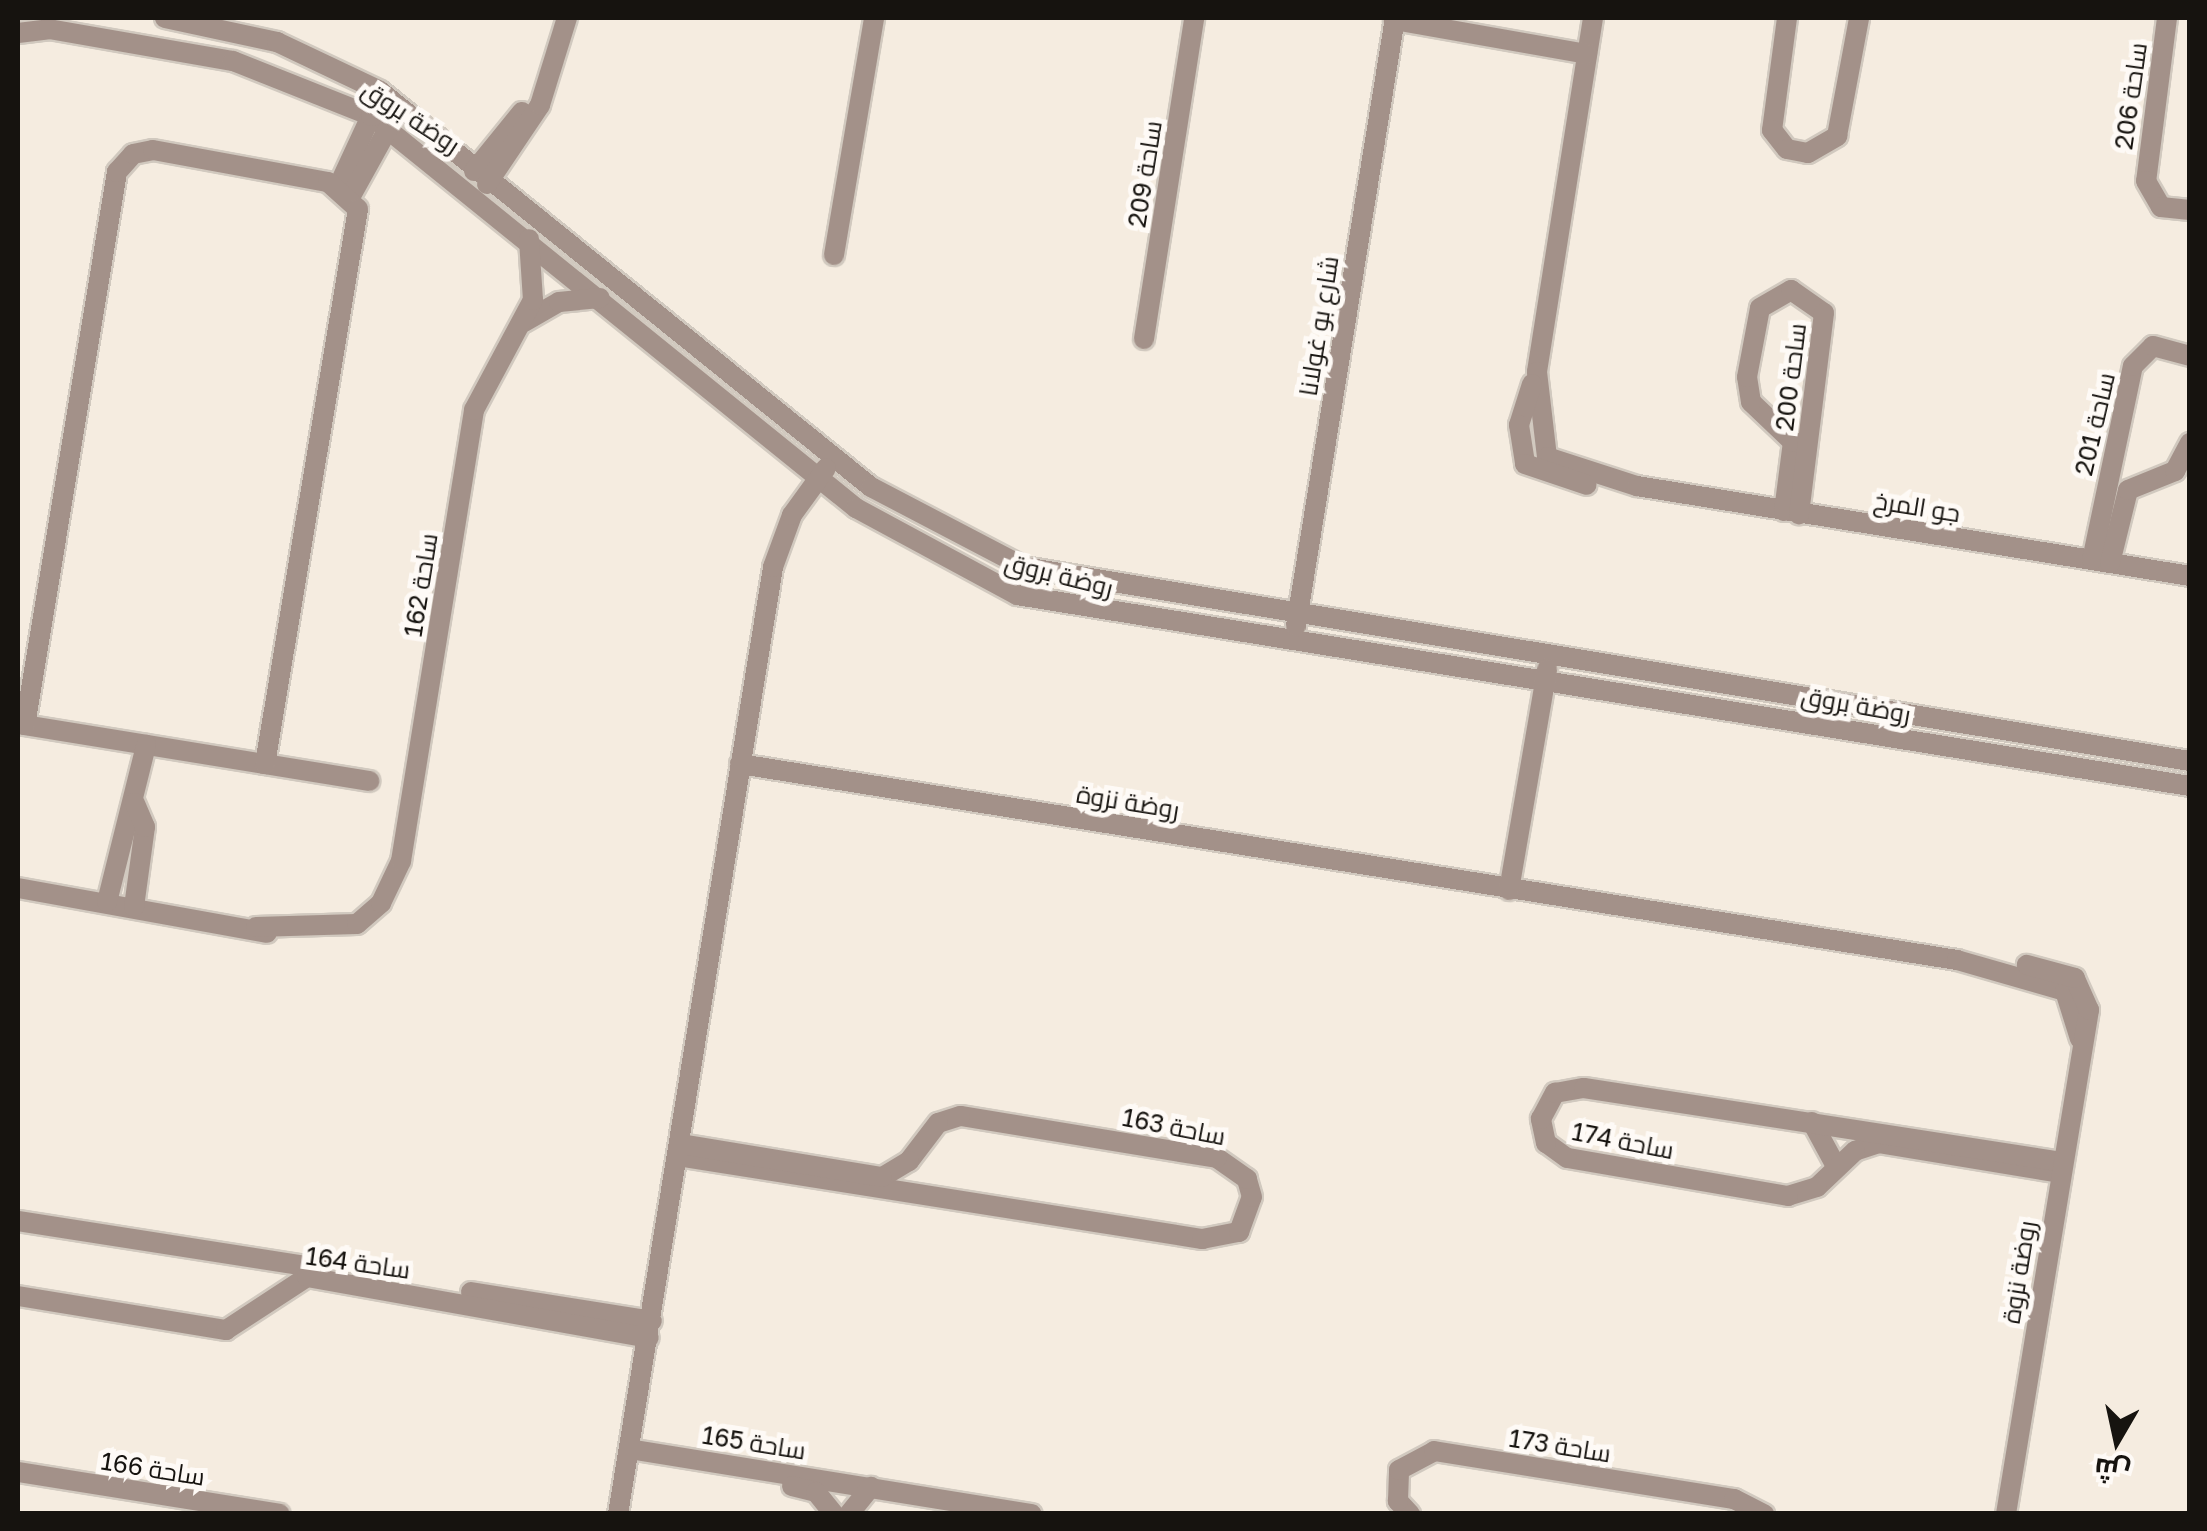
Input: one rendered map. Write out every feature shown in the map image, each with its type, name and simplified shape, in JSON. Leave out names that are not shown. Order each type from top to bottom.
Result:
[{"type":"street","name":"روضة بروق","points":[[165,18],[329,62],[488,169],[835,458],[918,517],[1024,567],[1297,617],[2190,761]]},
{"type":"street","points":[[834,255],[874,18]]},
{"type":"street","name":"ساحة 209","points":[[1144,339],[1194,18]]},
{"type":"street","name":"جو المرخ","points":[[1593,18],[1538,372],[1547,457],[1637,486],[2190,576]]},
{"type":"street","points":[[1788,18],[1772,130],[1787,149],[1808,153],[1837,136],[1859,18]]},
{"type":"street","name":"ساحة 206","points":[[2167,18],[2146,181],[2161,207],[2190,210]]},
{"type":"street","points":[[1394,19],[1588,54]]},
{"type":"street","name":"شارع بو غولانا","points":[[1293,643],[1394,19]]},
{"type":"street","points":[[471,189],[540,105],[565,27]]},
{"type":"street","name":"روضة بروق","points":[[18,33],[65,31],[234,61],[380,122],[471,189],[818,477],[899,539],[1017,594],[1293,643],[1545,678],[2190,786]]},
{"type":"street","points":[[345,190],[380,122],[398,116],[488,169]]},
{"type":"street","points":[[265,764],[358,209],[345,190],[153,150],[120,166],[21,724],[146,745],[370,781]]},
{"type":"street","name":"ساحة 162","points":[[18,888],[320,941],[362,934],[397,900],[474,410],[519,327],[536,283],[528,238]]},
{"type":"street","name":"ساحة 200","points":[[1776,292],[1806,293],[1824,313],[1815,401],[1792,512],[1795,452],[1773,420],[1751,402],[1747,377],[1760,308],[1776,292]]},
{"type":"street","points":[[519,327],[558,302],[600,298]]},
{"type":"street","name":"ساحة 201","points":[[2101,561],[2116,446],[2138,356],[2164,346],[2190,356]]},
{"type":"street","points":[[1773,420],[1815,401]]},
{"type":"street","name":"ساحة 201","points":[[2101,561],[2121,500],[2149,479],[2175,470],[2190,443]]},
{"type":"street","points":[[2116,446],[2149,479]]},
{"type":"street","points":[[618,1514],[773,568],[818,477],[835,458]]},
{"type":"street","points":[[1509,890],[1549,657]]},
{"type":"street","points":[[107,902],[122,819],[135,803],[146,745]]},
{"type":"street","name":"روضة نزوة","points":[[740,764],[2075,978],[2090,1010],[2080,1039],[2006,1514]]},
{"type":"street","points":[[134,907],[146,827],[135,803]]},
{"type":"street","name":"ساحة 174","points":[[1568,1087],[1812,1122],[2060,1168],[1879,1143],[1837,1168],[1806,1194],[1770,1193],[1567,1158],[1546,1143],[1541,1119],[1568,1087]]},
{"type":"street","name":"ساحة 163","points":[[974,1118],[1217,1158],[1247,1179],[1252,1197],[1239,1232],[1221,1240],[679,1150],[860,1177],[897,1172],[938,1123],[974,1118]]},
{"type":"street","points":[[1812,1122],[1837,1168]]},
{"type":"street","points":[[919,1150],[921,1176],[938,1196]]},
{"type":"street","name":"ساحة 164","points":[[18,1221],[254,1258],[651,1329]]},
{"type":"street","points":[[254,1258],[265,1304]]},
{"type":"street","name":"ساحة 164","points":[[18,1296],[226,1330],[307,1277],[651,1329]]},
{"type":"street","name":"ساحة 173","points":[[1410,1514],[1398,1501],[1400,1470],[1434,1451],[1734,1500],[1764,1514]]},
{"type":"street","name":"ساحة 165","points":[[628,1454],[871,1487],[1032,1514]]},
{"type":"street","name":"ساحة 165","points":[[628,1454],[804,1488],[834,1514]]},
{"type":"street","name":"ساحة 166","points":[[18,1472],[230,1510],[280,1514]]},
{"type":"street","points":[[849,1514],[871,1487]]}]
